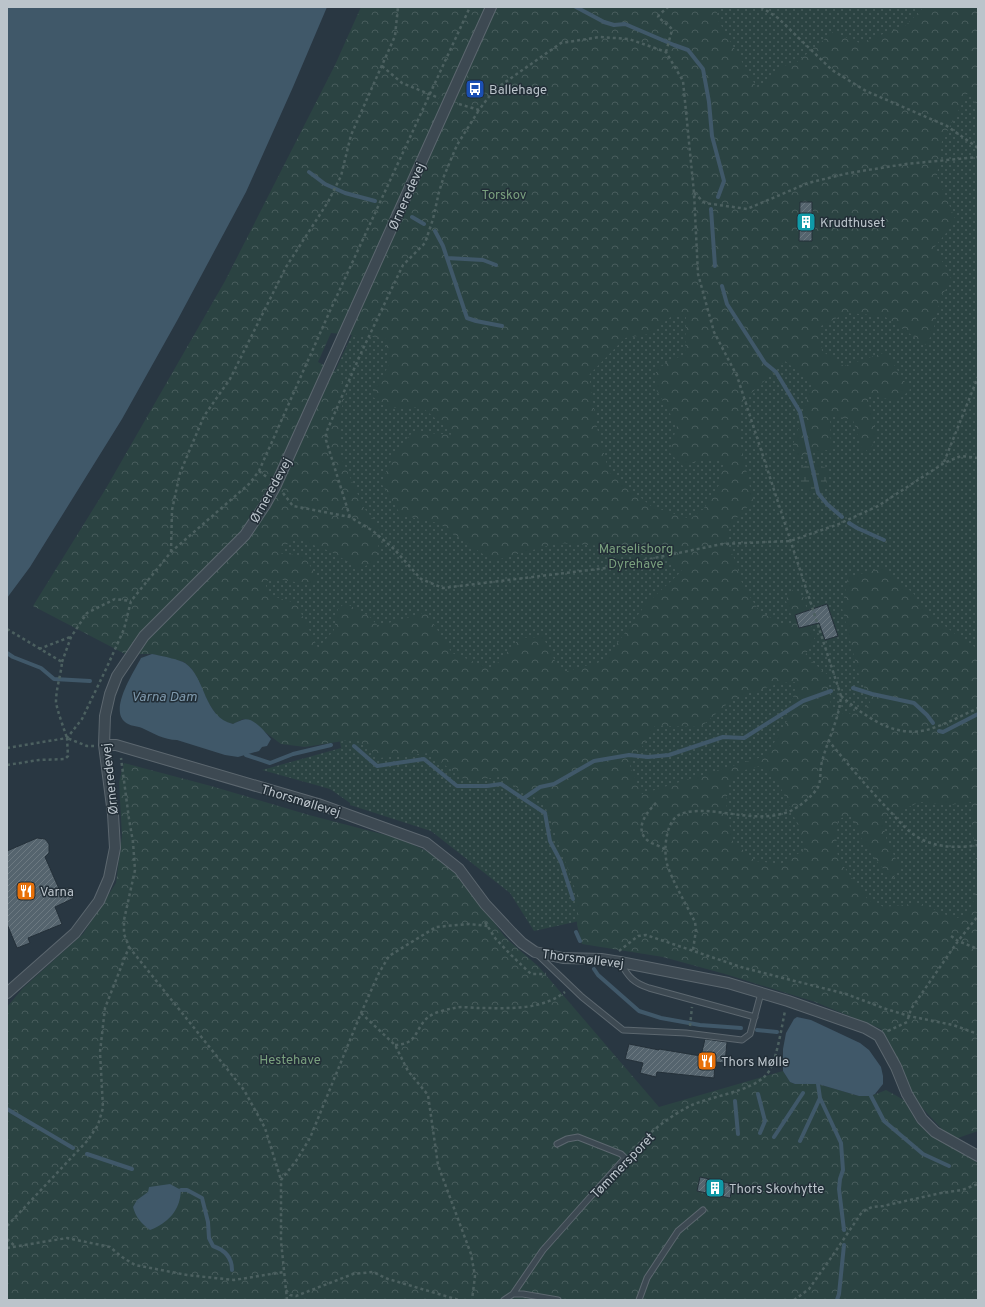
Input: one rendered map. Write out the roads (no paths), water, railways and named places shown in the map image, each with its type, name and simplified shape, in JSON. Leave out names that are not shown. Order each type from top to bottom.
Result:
[{"type":"street","name":"Ørneredevej","points":[[7,993],[75,933],[99,901],[109,878],[116,848],[114,814],[104,745],[105,716],[110,694],[117,676],[144,636],[245,535],[265,505],[276,484],[491,7]]},
{"type":"street","name":"Thorsmøllevej","points":[[104,745],[116,745],[318,804],[426,843],[459,870],[485,904],[522,943],[535,952],[563,958],[601,959],[620,962],[728,983],[788,1001],[865,1028],[879,1036],[896,1067],[906,1094],[922,1118],[935,1132],[978,1156]]},
{"type":"lane","points":[[535,952],[571,987],[623,1030],[686,1033],[742,1040],[750,1034],[761,993]]},
{"type":"lane","points":[[620,962],[627,975],[638,984],[755,1017]]},
{"type":"lane","name":"Tømmersporet","points":[[504,1300],[513,1294],[543,1250],[626,1158],[621,1154],[578,1137],[567,1139],[557,1144]]},
{"type":"lane","points":[[639,1300],[647,1278],[678,1231],[703,1210]]},
{"type":"lane","points":[[513,1294],[523,1294],[558,1300]]},
{"type":"water","points":[[7,7],[327,7],[246,192],[178,319],[122,419],[30,567],[7,598]]},
{"type":"water","name":"Varna Dam","points":[[152,654],[185,663],[192,669],[197,677],[210,705],[216,713],[223,720],[233,724],[246,719],[254,722],[262,728],[271,739],[267,746],[262,747],[259,751],[238,757],[225,755],[177,740],[163,738],[125,722],[121,716],[120,708],[124,690],[141,658]]},
{"type":"water","points":[[797,1017],[811,1020],[860,1043],[869,1050],[881,1067],[883,1076],[883,1084],[875,1094],[871,1096],[859,1096],[818,1084],[795,1084],[790,1082],[783,1071],[783,1049],[786,1033],[794,1019]]},
{"type":"water","points":[[170,1184],[181,1190],[178,1204],[172,1215],[167,1220],[150,1230],[139,1220],[133,1207],[137,1200],[148,1192],[149,1187]]},
{"type":"waterway","points":[[576,7],[604,22],[614,25],[625,24],[688,50],[703,69],[709,102],[712,136],[724,181],[718,197]]},
{"type":"waterway","points":[[309,172],[325,184],[345,193],[375,201]]},
{"type":"waterway","points":[[711,209],[715,266]]},
{"type":"waterway","points":[[412,217],[424,224]]},
{"type":"waterway","points":[[435,231],[443,246],[467,318],[502,326]]},
{"type":"waterway","points":[[447,258],[483,260],[496,265]]},
{"type":"waterway","points":[[722,286],[727,304],[765,363],[776,372],[800,412],[818,493],[827,504],[842,517]]},
{"type":"waterway","points":[[849,523],[884,540]]},
{"type":"waterway","points":[[7,653],[13,657],[41,668],[54,679],[90,681]]},
{"type":"waterway","points":[[853,688],[872,694],[914,703],[933,723]]},
{"type":"waterway","points":[[524,798],[540,787],[554,784],[594,761],[629,755],[648,757],[669,755],[723,737],[744,738],[803,701],[831,691]]},
{"type":"waterway","points":[[939,731],[943,732],[978,714]]},
{"type":"waterway","points":[[246,755],[270,763],[293,754],[331,745]]},
{"type":"waterway","points":[[354,746],[377,766],[424,759],[457,786],[487,786],[501,784],[545,813],[550,841],[561,862],[573,899]]},
{"type":"waterway","points":[[576,932],[580,941]]},
{"type":"waterway","points":[[594,969],[598,975],[639,1011],[661,1018],[700,1025],[741,1028]]},
{"type":"waterway","points":[[757,1030],[777,1032]]},
{"type":"waterway","points":[[818,1084],[820,1098],[841,1143],[843,1170],[839,1189],[844,1230]]},
{"type":"waterway","points":[[774,1137],[803,1093]]},
{"type":"waterway","points":[[758,1094],[765,1121],[760,1133]]},
{"type":"waterway","points":[[871,1096],[884,1121],[923,1154],[949,1166]]},
{"type":"waterway","points":[[800,1141],[820,1098]]},
{"type":"waterway","points":[[735,1101],[738,1134]]},
{"type":"waterway","points":[[7,1109],[73,1148]]},
{"type":"waterway","points":[[87,1154],[132,1169]]},
{"type":"waterway","points":[[181,1190],[187,1190],[202,1198],[208,1222],[209,1238],[213,1246],[227,1255],[231,1262],[232,1270]]},
{"type":"waterway","points":[[837,1300],[839,1294],[844,1245]]},
{"type":"place","name":"Ballehage","points":[[475,89]]},
{"type":"place","name":"Krudthuset","points":[[806,222]]},
{"type":"place","name":"Varna","points":[[26,891]]},
{"type":"place","name":"Thors Mølle","points":[[707,1061]]},
{"type":"place","name":"Thors Skovhytte","points":[[715,1188]]},
{"type":"park label","name":"Torskov","points":[[504,194]]},
{"type":"park label","name":"Marselisborg Dyrehave","points":[[636,556]]},
{"type":"park label","name":"Hestehave","points":[[290,1059]]}]
